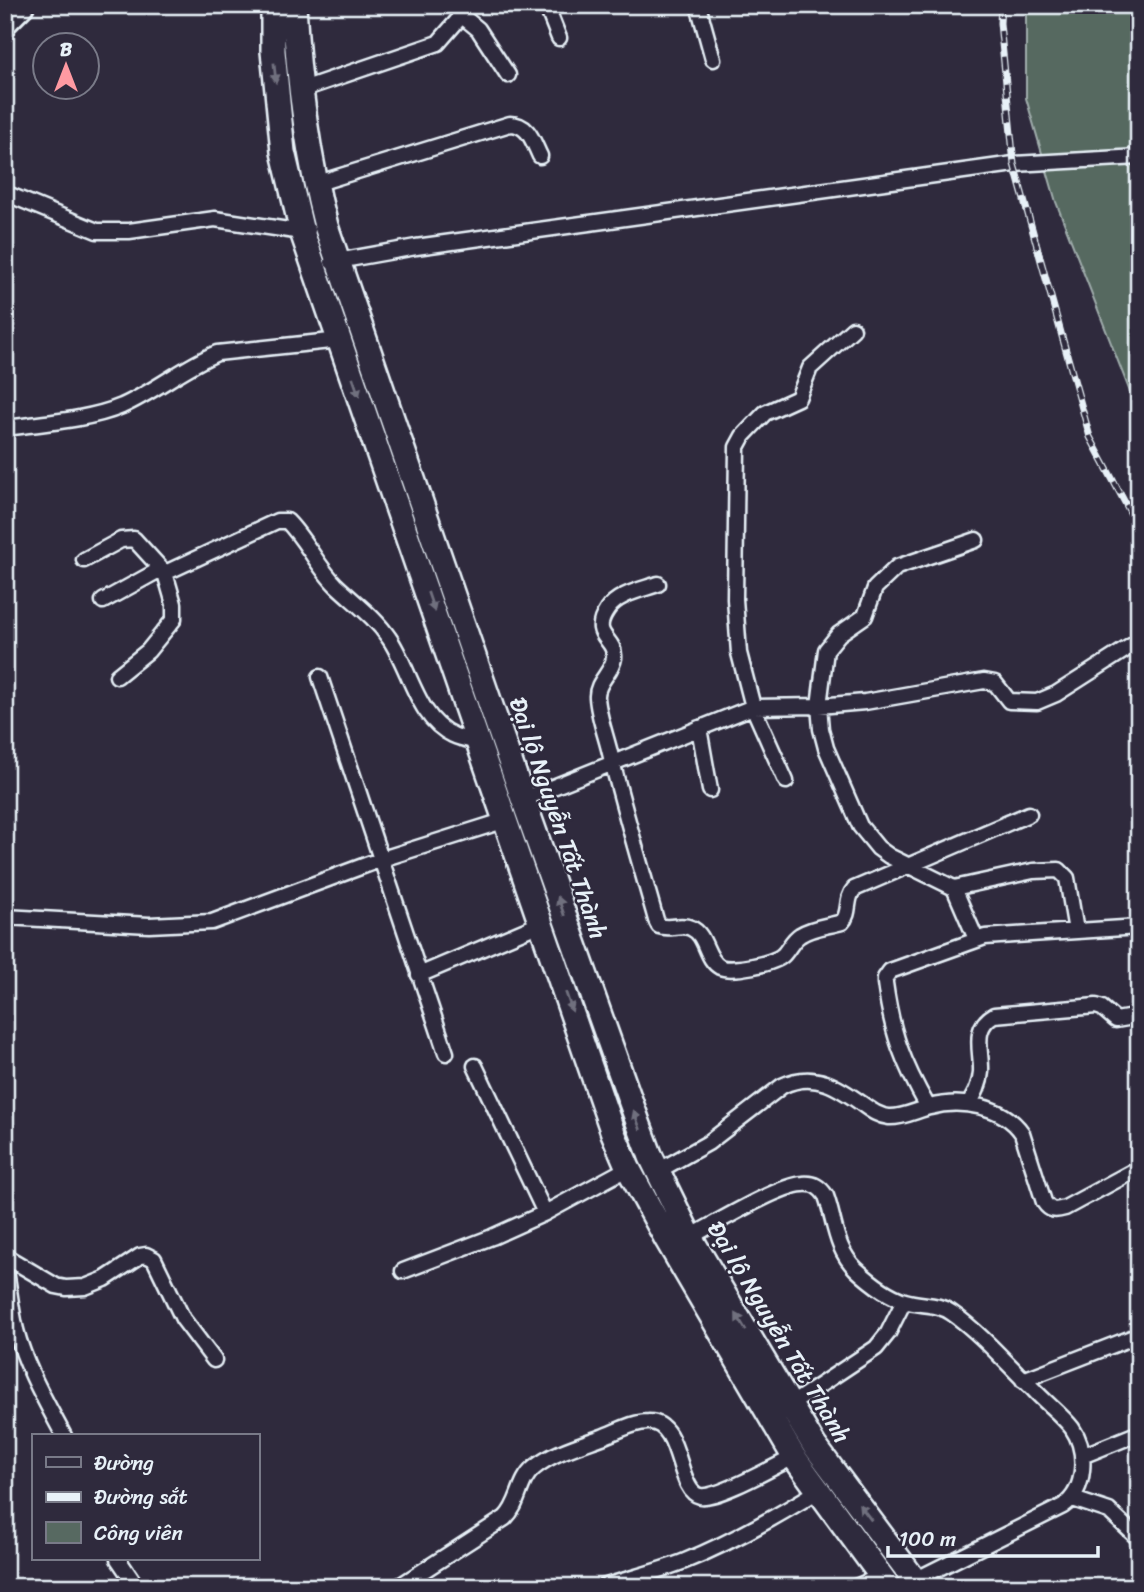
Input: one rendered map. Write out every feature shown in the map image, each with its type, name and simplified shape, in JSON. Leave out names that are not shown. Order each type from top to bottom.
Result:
[{"type":"highway","points":[[5,20],[20,5]]},
{"type":"main road","name":"Đại lộ Nguyễn Tất Thành","points":[[273,5],[272,51],[283,152],[302,232],[613,1133],[628,1168],[667,1240],[794,1457],[885,1581]]},
{"type":"main road","name":"Đại lộ Nguyễn Tất Thành","points":[[294,5],[300,90],[315,184],[326,226],[526,806],[655,1164],[690,1237],[814,1445],[918,1583]]},
{"type":"main road","points":[[506,820],[526,806]]},
{"type":"main road","points":[[628,1168],[655,1164]]},
{"type":"street","points":[[546,5],[559,38]]},
{"type":"street","points":[[698,5],[713,59]]},
{"type":"street","points":[[300,90],[438,43],[461,10],[478,29],[508,75]]},
{"type":"street","points":[[315,184],[510,124],[518,124],[529,133],[540,156]]},
{"type":"street","points":[[315,269],[337,260],[416,247],[1014,164],[1139,157]]},
{"type":"street","points":[[5,193],[97,231],[129,231],[215,219],[302,232],[326,226]]},
{"type":"street","points":[[786,781],[753,706],[739,653],[737,447],[743,436],[765,413],[798,398],[810,368],[853,329]]},
{"type":"street","points":[[5,428],[107,411],[135,399],[201,360],[217,354],[340,340]]},
{"type":"street","points":[[103,601],[163,571],[277,521],[287,521],[326,573],[376,621],[389,638],[433,720],[456,737],[479,742]]},
{"type":"street","points":[[84,560],[121,540],[134,539],[163,571],[174,604],[173,623],[148,651],[117,676]]},
{"type":"street","points":[[976,540],[898,567],[875,588],[865,616],[839,634],[826,650],[819,706],[821,729],[826,748],[860,826],[878,848],[954,888],[1032,871],[1059,870],[1067,878],[1076,931]]},
{"type":"street","points":[[658,584],[616,600],[601,621],[601,632],[613,650],[614,659],[599,685],[597,698],[612,763],[659,926],[694,929],[719,966],[727,969],[774,962],[800,935],[842,922],[846,918],[848,900],[854,889],[1029,814]]},
{"type":"street","points":[[526,806],[612,763],[753,706],[819,706],[865,702],[984,681],[995,683],[1009,701],[1037,702],[1055,694],[1139,641]]},
{"type":"street","points":[[320,677],[446,1053]]},
{"type":"street","points":[[699,728],[710,790]]},
{"type":"street","points":[[5,917],[149,925],[212,922],[382,859],[506,820]]},
{"type":"street","points":[[954,888],[976,939]]},
{"type":"street","points":[[419,975],[542,923]]},
{"type":"street","points":[[928,1107],[910,1076],[890,1020],[885,978],[890,971],[976,939],[1139,927]]},
{"type":"street","points":[[969,1104],[978,1088],[981,1072],[979,1031],[988,1019],[994,1016],[1096,1006],[1116,1020],[1139,1016]]},
{"type":"street","points":[[475,1066],[545,1213]]},
{"type":"street","points":[[655,1164],[708,1143],[791,1082],[813,1079],[839,1087],[875,1113],[890,1118],[954,1102],[1000,1113],[1017,1125],[1022,1133],[1044,1202],[1053,1210],[1065,1208],[1139,1168]]},
{"type":"street","points":[[402,1272],[545,1213],[628,1168]]},
{"type":"street","points":[[690,1237],[790,1186],[812,1184],[826,1196],[842,1252],[855,1268],[873,1283],[904,1301],[952,1313],[1072,1429],[1082,1456],[1082,1472],[1073,1499],[918,1583]]},
{"type":"street","points":[[5,1256],[56,1286],[66,1289],[85,1287],[140,1256],[150,1256],[154,1259],[183,1319],[214,1360]]},
{"type":"street","points":[[5,1265],[20,1341],[35,1381],[63,1434]]},
{"type":"street","points":[[790,1405],[876,1348],[888,1333],[904,1301]]},
{"type":"street","points":[[1023,1380],[1139,1335]]},
{"type":"street","points":[[398,1587],[505,1517],[516,1504],[524,1480],[537,1465],[639,1423],[653,1422],[665,1430],[675,1447],[691,1489],[702,1496],[717,1494],[794,1457]]},
{"type":"street","points":[[1082,1456],[1139,1433]]},
{"type":"street","points":[[603,1587],[663,1569],[708,1551],[765,1523],[818,1491]]},
{"type":"street","points":[[1073,1499],[1109,1511],[1139,1539]]},
{"type":"street","points":[[119,1560],[136,1587]]},
{"type":"street","points":[[856,1587],[885,1581]]},
{"type":"green space","points":[[1026,5],[1139,5],[1139,415],[1056,202],[1026,98]]},
{"type":"railway","points":[[1001,5],[1000,23],[1014,164],[1090,437],[1139,529]]}]
